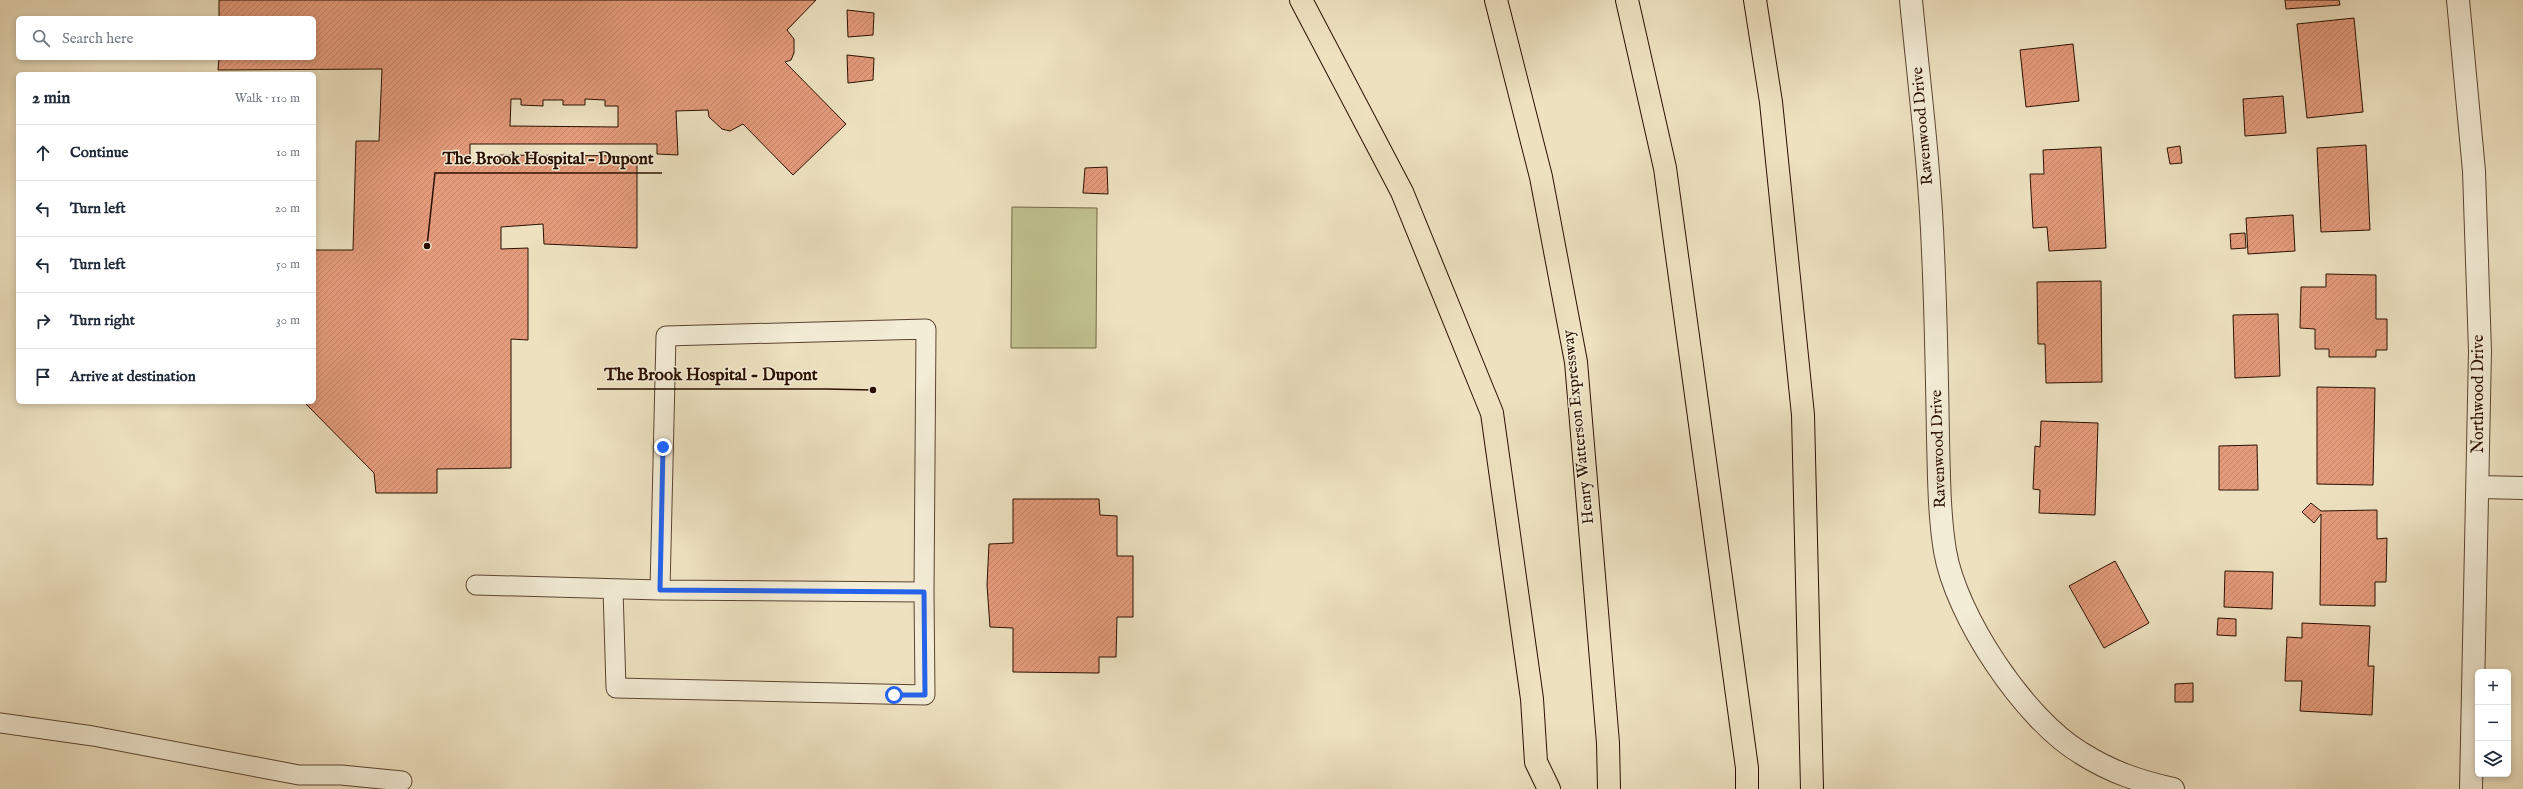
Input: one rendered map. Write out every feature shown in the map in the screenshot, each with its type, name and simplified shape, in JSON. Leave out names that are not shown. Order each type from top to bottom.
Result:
[{"type":"highway","points":[[1301,0],[1402,192],[1492,413],[1532,699],[1536,762],[1549,789]]},
{"type":"highway","points":[[1486,0],[1541,177]]},
{"type":"highway","name":"Henry Watterson Expressway","points":[[1496,0],[1541,177],[1576,362],[1608,743],[1609,789]]},
{"type":"highway","points":[[1627,0],[1665,168],[1747,768],[1747,789]]},
{"type":"highway","points":[[1755,0],[1771,102],[1803,416],[1812,789]]},
{"type":"street","name":"Ravenwood Drive","points":[[1911,0],[1925,137],[1933,250],[1940,501],[1945,552],[1953,578],[1971,621],[1994,662],[2022,700],[2052,731],[2080,753],[2128,778],[2173,789]]},
{"type":"street","name":"Northwood Drive","points":[[2458,0],[2474,171],[2480,351],[2479,487],[2471,789]]},
{"type":"street","points":[[2479,487],[2523,488]]},
{"type":"lane","points":[[613,589],[616,688],[925,695],[924,592],[926,329],[666,336],[660,590]]},
{"type":"lane","points":[[476,585],[660,590],[924,592]]},
{"type":"lane","points":[[0,724],[93,736],[299,775],[340,775],[402,781]]},
{"type":"green space","points":[[1012,207],[1097,208],[1096,348],[1011,348]]},
{"type":"building","points":[[219,0],[816,0],[787,30],[794,39],[794,53],[791,60],[785,62],[846,124],[793,175],[743,124],[730,131],[722,129],[709,117],[708,110],[676,111],[678,155],[657,154],[657,144],[470,144],[470,163],[497,162],[498,155],[637,156],[637,248],[544,244],[543,224],[501,227],[501,249],[528,248],[528,340],[511,339],[511,468],[437,469],[437,493],[376,493],[374,473],[306,404],[316,404],[316,250],[353,250],[356,141],[379,141],[382,69],[218,70],[219,60],[316,60],[316,16],[219,16]],"holes":[[[511,99],[521,99],[521,105],[543,106],[543,100],[563,100],[563,105],[585,105],[585,99],[605,100],[605,106],[618,106],[618,127],[510,126]]]},
{"type":"building","points":[[2285,0],[2339,0],[2340,5],[2286,9]]},
{"type":"building","points":[[847,10],[874,13],[873,35],[848,37]]},
{"type":"building","points":[[2354,18],[2363,112],[2307,118],[2297,24]]},
{"type":"building","points":[[2073,44],[2079,101],[2026,107],[2020,50]]},
{"type":"building","points":[[847,55],[874,58],[873,80],[848,83]]},
{"type":"building","points":[[2283,96],[2286,133],[2245,136],[2243,99]]},
{"type":"building","points":[[2366,145],[2370,230],[2321,232],[2317,148]]},
{"type":"building","points":[[2180,146],[2182,163],[2170,164],[2167,148]]},
{"type":"building","points":[[2101,147],[2106,248],[2049,251],[2047,227],[2033,228],[2030,174],[2044,174],[2043,150]]},
{"type":"building","points":[[1107,167],[1108,194],[1083,193],[1085,168]]},
{"type":"building","points":[[2293,215],[2295,251],[2248,254],[2246,218]]},
{"type":"building","points":[[2245,233],[2246,248],[2231,249],[2230,234]]},
{"type":"building","points":[[2326,274],[2376,275],[2376,319],[2387,319],[2387,350],[2376,350],[2376,357],[2329,357],[2329,349],[2315,349],[2315,329],[2300,328],[2301,287],[2326,287]]},
{"type":"building","points":[[2101,281],[2102,382],[2046,383],[2045,344],[2038,344],[2037,282]]},
{"type":"building","points":[[2278,314],[2280,376],[2235,378],[2233,315]]},
{"type":"building","points":[[2317,387],[2375,388],[2373,485],[2317,484]]},
{"type":"building","points":[[2041,421],[2098,423],[2095,515],[2039,513],[2040,490],[2033,489],[2035,446],[2040,447]]},
{"type":"building","points":[[2257,445],[2258,490],[2219,490],[2219,446]]},
{"type":"building","points":[[1013,499],[1099,499],[1100,515],[1117,516],[1117,556],[1133,556],[1133,617],[1117,617],[1116,657],[1099,657],[1099,673],[1013,672],[1013,628],[990,627],[987,585],[989,544],[1013,543]]},
{"type":"building","points":[[2311,503],[2321,511],[2377,510],[2377,539],[2387,538],[2386,582],[2375,582],[2375,606],[2320,605],[2321,514],[2314,523],[2302,512]]},
{"type":"building","points":[[2115,561],[2149,623],[2104,648],[2069,586]]},
{"type":"building","points":[[2225,571],[2273,572],[2272,609],[2224,607]]},
{"type":"building","points":[[2218,618],[2236,619],[2236,636],[2217,635]]},
{"type":"building","points":[[2302,623],[2370,626],[2368,666],[2374,666],[2372,715],[2300,711],[2302,681],[2285,681],[2287,637],[2302,638]]},
{"type":"building","points":[[2193,683],[2193,702],[2175,702],[2175,684]]},
{"type":"place","name":"The Brook Hospital – Dupont","points":[[427,246]]},
{"type":"place","name":"The Brook Hospital - Dupont","points":[[873,390]]},
{"type":"route","points":[[663,447],[660,590],[924,592],[925,695],[894,695]]}]
